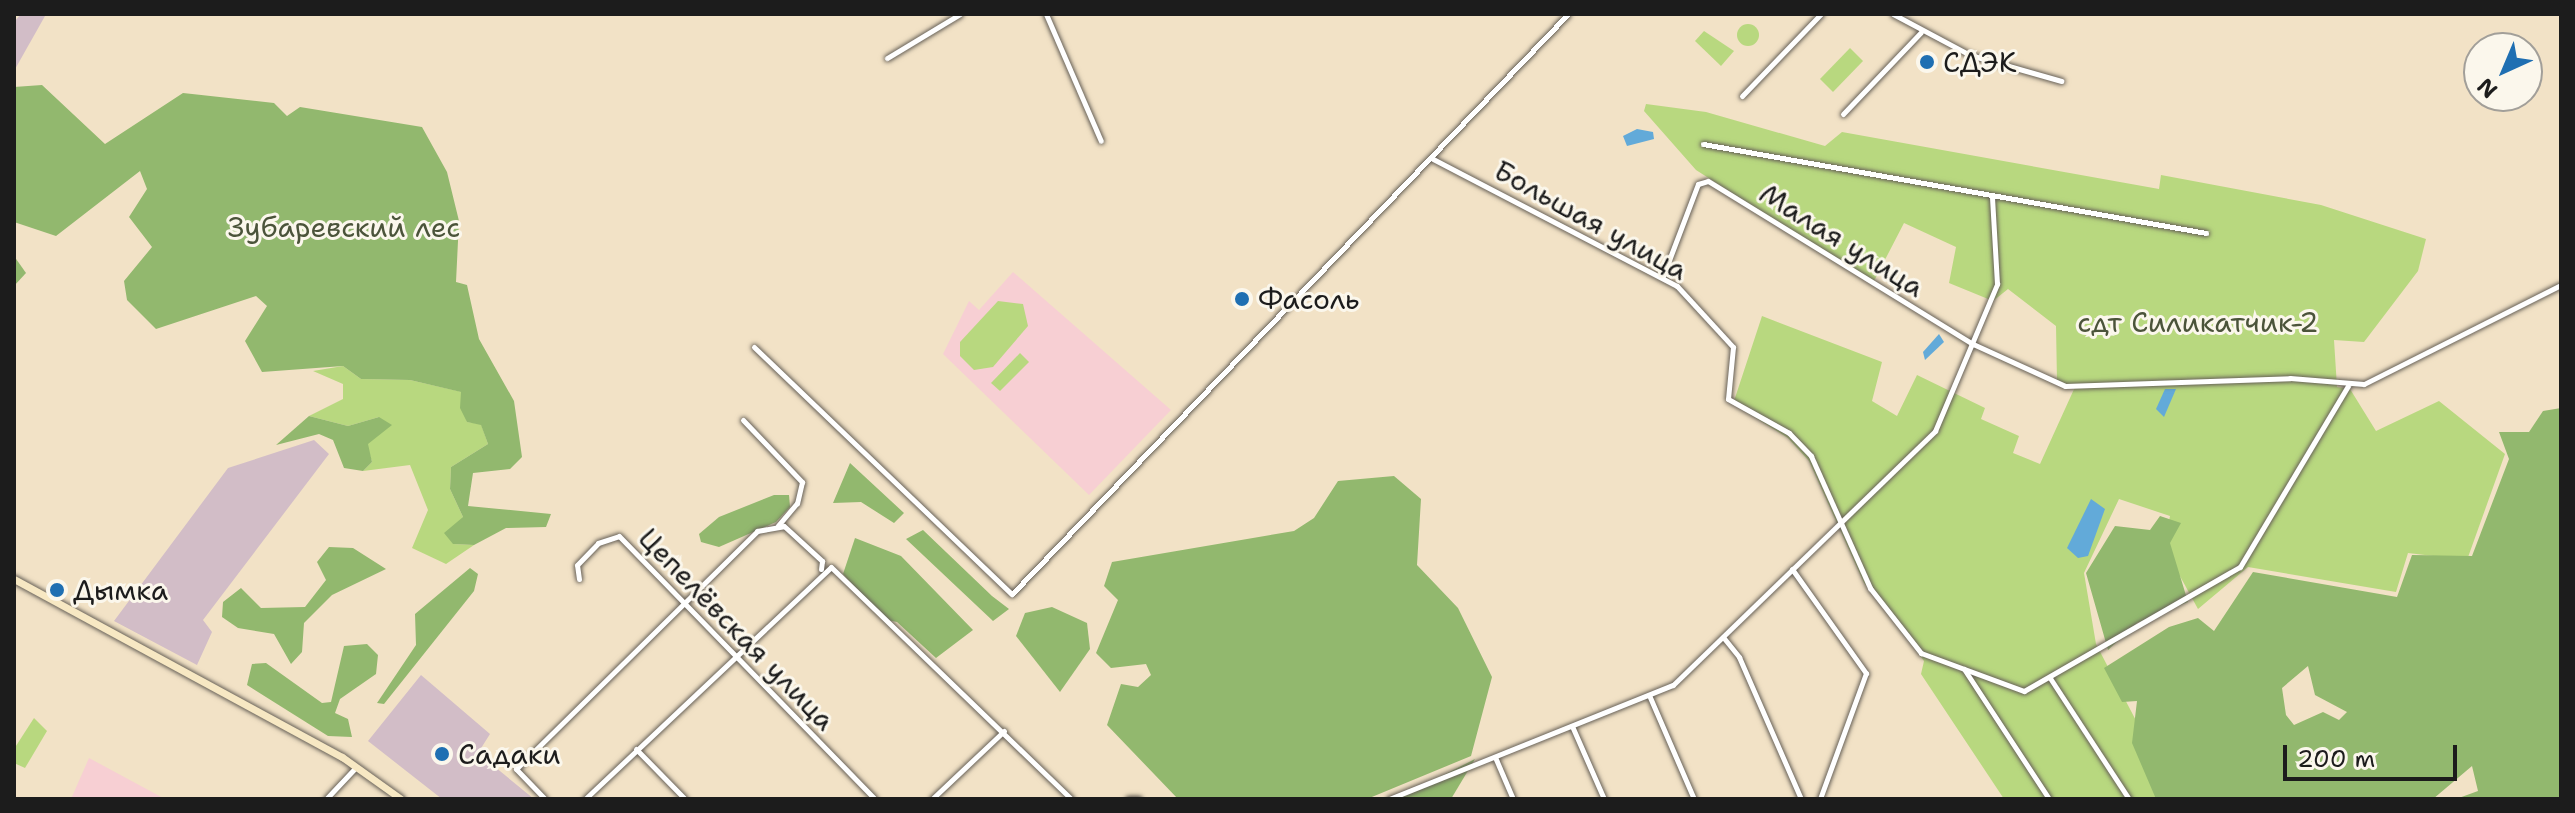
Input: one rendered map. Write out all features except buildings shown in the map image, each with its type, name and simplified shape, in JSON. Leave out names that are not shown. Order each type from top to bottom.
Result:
[{"type":"main road","points":[[14,579],[356,767],[401,799]]},
{"type":"street","points":[[887,58],[960,14]]},
{"type":"street","points":[[1046,14],[1101,141]]},
{"type":"street","points":[[754,347],[1012,594],[1433,159],[1568,14]]},
{"type":"street","points":[[1742,96],[1821,14]]},
{"type":"street","points":[[1893,14],[1921,32],[2002,67],[2061,81]]},
{"type":"street","points":[[1843,114],[1921,32]]},
{"type":"street","points":[[1703,144],[2206,233]]},
{"type":"street","name":"Большая улица","points":[[1433,159],[1663,276],[1728,336],[1735,360],[1728,399],[1789,433],[1811,456],[1842,520]]},
{"type":"street","name":"Малая улица","points":[[1663,276],[1698,184],[1708,181],[1973,344],[2050,384],[2290,378],[2348,386]]},
{"type":"street","points":[[1389,799],[1673,685],[1935,431],[1997,284],[1992,196]]},
{"type":"street","points":[[1842,520],[1870,588],[1921,653],[2024,691],[2240,567],[2348,386],[2392,374],[2561,285]]},
{"type":"street","points":[[545,799],[519,778],[516,769],[757,531],[777,527],[797,503],[802,482],[743,420]]},
{"type":"street","points":[[777,527],[822,561],[821,569]]},
{"type":"street","name":"Цепелёвская улица","points":[[579,579],[577,565],[598,543],[619,536],[875,799]]},
{"type":"street","points":[[585,799],[821,569],[831,567],[1004,730],[1071,799]]},
{"type":"street","points":[[1792,569],[1866,673],[1820,799]]},
{"type":"street","points":[[1723,637],[1739,657],[1801,799]]},
{"type":"street","points":[[1964,669],[2049,799]]},
{"type":"street","points":[[2050,678],[2129,799]]},
{"type":"street","points":[[1649,695],[1694,799]]},
{"type":"street","points":[[1572,726],[1604,799]]},
{"type":"street","points":[[932,799],[1004,730]]},
{"type":"street","points":[[636,749],[685,799]]},
{"type":"street","points":[[1495,757],[1513,799]]},
{"type":"street","points":[[326,799],[356,767]]},
{"type":"street","points":[[1128,799],[1138,798]]},
{"type":"shaded area","points":[[21,14],[45,16],[14,71],[14,22]]},
{"type":"shaded area","points":[[1013,272],[1171,410],[1089,495],[943,354],[969,301],[979,310]]},
{"type":"shaded area","points":[[314,440],[329,454],[203,620],[212,632],[197,665],[114,621],[228,468]]},
{"type":"shaded area","points":[[421,675],[490,734],[478,753],[534,799],[442,799],[368,741]]},
{"type":"shaded area","points":[[89,758],[165,799],[71,799]]},
{"type":"green space","points":[[1748,24],[1756,27],[1759,35],[1756,43],[1748,46],[1740,43],[1737,35],[1740,27]]},
{"type":"green space","points":[[1704,31],[1734,51],[1721,66],[1695,41]]},
{"type":"green space","points":[[1850,48],[1863,61],[1833,92],[1820,79]]},
{"type":"green space","name":"Зубаревский лес","points":[[42,85],[105,144],[183,93],[274,103],[287,116],[300,107],[422,127],[447,172],[459,221],[456,282],[467,285],[479,339],[514,401],[522,457],[510,469],[473,473],[468,506],[551,514],[546,527],[506,528],[474,545],[453,544],[444,533],[463,517],[450,489],[451,467],[488,444],[481,425],[467,422],[460,408],[461,392],[410,380],[361,379],[343,366],[262,372],[245,341],[267,306],[256,296],[156,329],[127,300],[124,281],[152,247],[129,217],[147,189],[140,171],[56,236],[14,222],[14,87]]},
{"type":"green space","name":"сдт Силикатчик-2","points":[[1646,104],[1706,112],[1825,146],[1842,132],[2159,189],[2161,175],[2321,205],[2426,239],[2418,271],[2364,342],[2334,340],[2337,387],[2350,389],[2376,431],[2439,401],[2505,454],[2467,560],[2408,553],[2396,592],[2248,567],[2198,609],[2164,547],[2170,516],[2119,499],[2084,573],[2096,644],[2177,799],[2004,799],[1921,674],[1924,661],[1864,583],[1809,461],[1788,438],[1733,404],[1762,316],[1882,362],[1872,401],[1897,416],[1917,375],[1985,408],[1981,419],[2019,436],[2013,453],[2040,464],[2075,387],[2057,382],[2056,326],[2008,289],[1993,301],[1949,283],[1956,247],[1904,223],[1873,283],[1696,170],[1644,111]]},
{"type":"green space","points":[[14,256],[26,273],[14,286]]},
{"type":"green space","points":[[998,301],[1023,304],[1028,326],[993,367],[974,370],[960,356],[960,342]]},
{"type":"green space","points":[[1020,353],[1029,362],[1000,391],[991,383]]},
{"type":"green space","points":[[343,366],[361,379],[410,380],[462,392],[467,422],[481,424],[488,444],[451,467],[450,489],[463,517],[453,544],[474,545],[446,564],[412,548],[428,510],[410,465],[363,471],[372,462],[367,445],[379,417],[348,426],[309,416],[343,399],[343,384],[313,371]]},
{"type":"green space","points":[[2561,408],[2561,799],[2456,799],[2478,791],[2472,766],[2433,799],[2156,799],[2132,743],[2137,701],[2122,702],[2104,668],[2169,627],[2198,618],[2214,631],[2253,572],[2397,597],[2412,555],[2472,556],[2509,459],[2499,432],[2529,432],[2543,411]],"holes":[[[2308,666],[2315,695],[2347,712],[2339,720],[2323,712],[2294,725],[2286,715],[2282,688]]]},
{"type":"green space","points":[[309,416],[348,426],[379,417],[392,425],[368,444],[372,462],[363,471],[344,468],[333,440],[319,434],[276,445]]},
{"type":"green space","points":[[850,463],[904,513],[894,523],[861,502],[833,503]]},
{"type":"green space","points":[[1394,476],[1421,499],[1417,565],[1458,608],[1492,677],[1471,756],[1367,799],[1178,799],[1107,725],[1121,684],[1138,687],[1151,675],[1146,664],[1111,668],[1096,653],[1118,600],[1104,586],[1112,562],[1294,531],[1314,518],[1338,481]]},
{"type":"green space","points":[[774,495],[789,495],[790,507],[776,522],[719,547],[701,542],[699,534],[719,517]]},
{"type":"green space","points":[[2160,516],[2181,523],[2170,543],[2188,602],[2137,623],[2108,650],[2086,573],[2115,526],[2150,530]]},
{"type":"green space","points":[[923,530],[1009,609],[993,621],[906,539]]},
{"type":"green space","points":[[855,538],[901,556],[973,630],[936,658],[897,622],[882,619],[843,574]]},
{"type":"green space","points":[[329,547],[353,548],[386,569],[332,595],[304,623],[302,652],[291,664],[274,634],[238,628],[222,617],[223,602],[241,588],[261,608],[305,607],[326,580],[317,562]]},
{"type":"green space","points":[[470,568],[478,574],[474,591],[384,704],[377,703],[416,645],[415,614]]},
{"type":"green space","points":[[1052,607],[1087,623],[1090,649],[1060,692],[1016,636],[1025,613]]},
{"type":"green space","points":[[367,644],[378,655],[376,674],[340,699],[335,713],[348,719],[352,737],[328,736],[247,685],[252,664],[266,663],[322,703],[331,702],[344,646]]},
{"type":"green space","points":[[34,718],[47,731],[25,768],[14,763],[14,749]]},
{"type":"green space","points":[[1475,759],[1451,799],[1396,799]]},
{"type":"water","points":[[1637,129],[1653,132],[1654,139],[1627,146],[1623,136]]},
{"type":"water","points":[[1939,334],[1944,342],[1925,360],[1923,352]]},
{"type":"water","points":[[2165,389],[2176,389],[2164,417],[2156,409]]},
{"type":"water","points":[[2091,499],[2105,509],[2088,556],[2078,558],[2067,548]]},
{"type":"place","name":"СДЭК","points":[[1927,62]]},
{"type":"place","name":"Фасоль","points":[[1242,299]]},
{"type":"place","name":"Дымка","points":[[57,590]]},
{"type":"place","name":"Садаки","points":[[442,754]]}]
